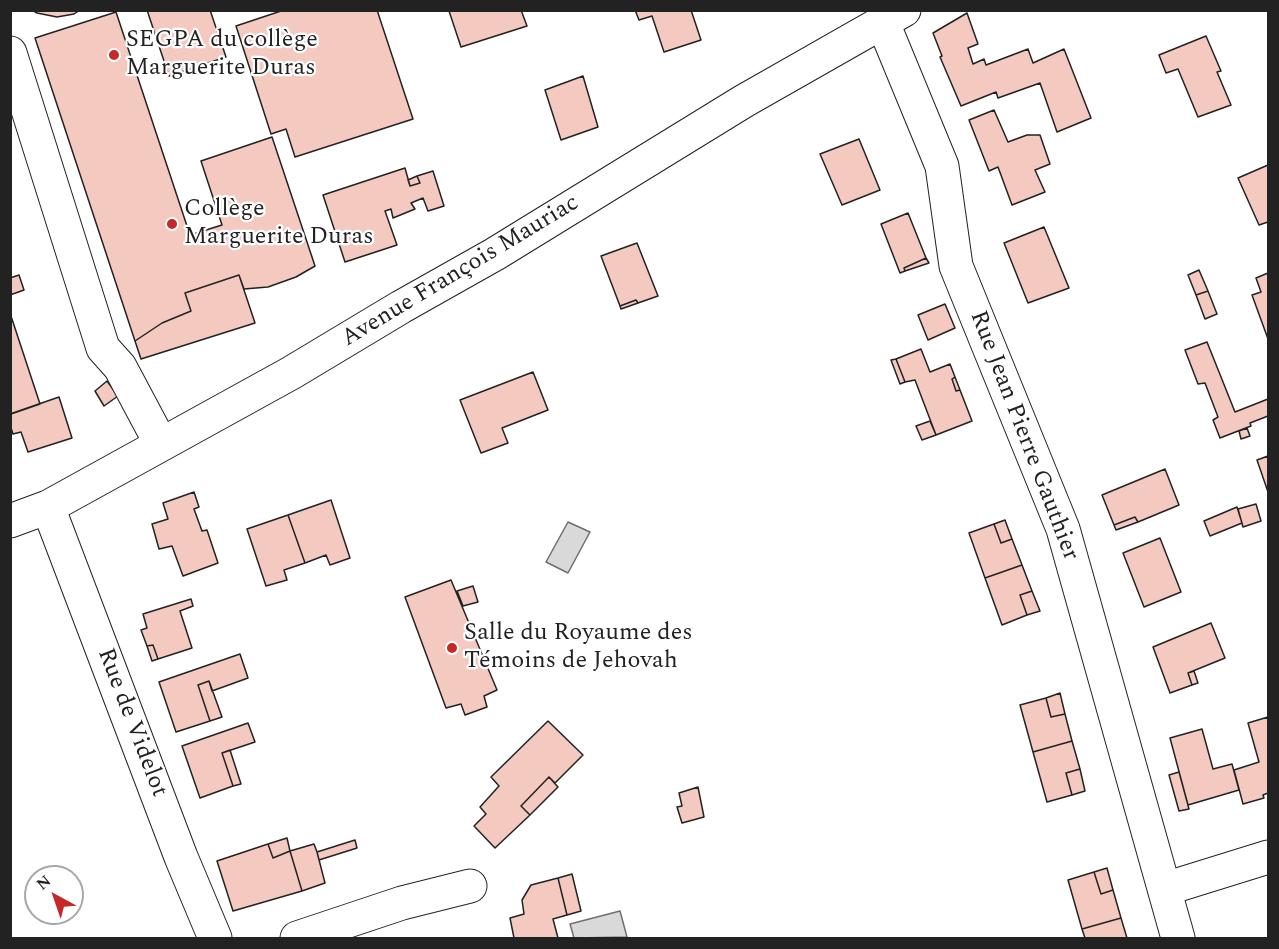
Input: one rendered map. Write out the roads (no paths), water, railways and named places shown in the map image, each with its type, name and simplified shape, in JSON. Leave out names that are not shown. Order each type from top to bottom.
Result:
[{"type":"street","name":"Avenue François Mauriac","points":[[10,521],[48,507],[87,485],[157,438],[291,373],[495,254],[876,20]]},
{"type":"street","name":"Rue Jean Pierre Gauthier","points":[[876,20],[942,166],[956,266],[1063,530],[1178,939]]},
{"type":"street","points":[[10,53],[103,348],[120,367],[157,438]]},
{"type":"street","name":"Rue de Videlot","points":[[48,507],[215,939]]},
{"type":"street","points":[[1165,889],[1269,857]]},
{"type":"street","points":[[297,939],[402,903],[470,886]]},
{"type":"place","name":"SEGPA du collège Marguerite Duras","points":[[114,55]]},
{"type":"place","name":"Collège Marguerite Duras","points":[[172,224]]},
{"type":"place","name":"Salle du Royaume des Témoins de Jehovah","points":[[452,648]]}]
